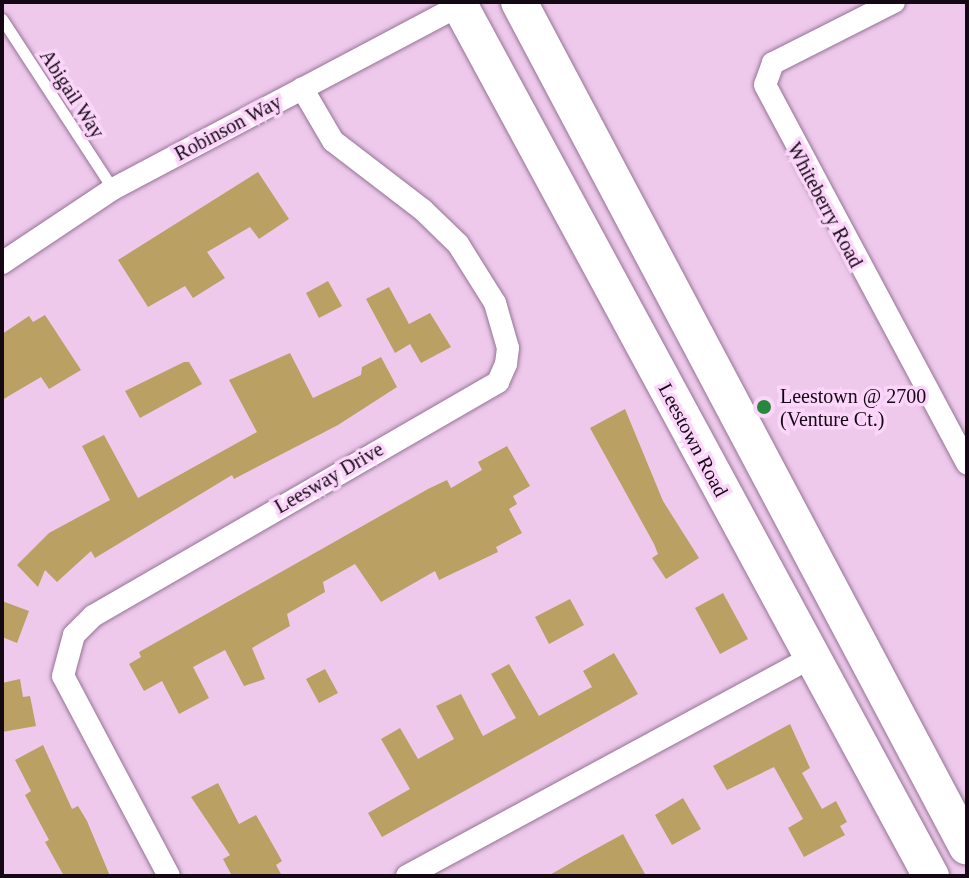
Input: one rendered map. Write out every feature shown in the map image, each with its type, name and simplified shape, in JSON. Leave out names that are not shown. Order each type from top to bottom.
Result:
[{"type":"main road","points":[[519,2],[967,847]]},
{"type":"main road","name":"Leestown Road","points":[[461,3],[931,876]]},
{"type":"main road","points":[[811,658],[848,675],[909,784],[954,853],[967,860]]},
{"type":"street","name":"Whiteberry Road","points":[[894,2],[773,63],[765,85],[967,464]]},
{"type":"street","name":"Robinson Way","points":[[2,263],[113,189],[461,3]]},
{"type":"street","name":"Leesway Drive","points":[[169,876],[63,676],[74,635],[93,616],[498,382],[506,364],[508,348],[495,303],[458,244],[423,210],[333,141],[302,88]]},
{"type":"street","points":[[407,876],[811,658]]},
{"type":"lane","name":"Abigail Way","points":[[2,19],[113,189]]},
{"type":"building","points":[[258,172],[289,219],[259,239],[250,227],[207,252],[225,278],[193,298],[185,286],[148,307],[118,260]]},
{"type":"building","points":[[328,281],[342,306],[319,318],[306,293]]},
{"type":"building","points":[[389,287],[409,324],[430,313],[451,347],[421,363],[410,344],[395,353],[366,299]]},
{"type":"building","points":[[45,315],[81,370],[49,389],[41,377],[2,400],[2,334],[29,316],[33,322]]},
{"type":"building","points":[[290,353],[313,398],[361,375],[362,367],[381,357],[397,387],[338,425],[234,479],[232,475],[95,558],[91,551],[57,582],[45,570],[38,587],[17,565],[49,533],[110,500],[82,446],[104,435],[138,498],[257,432],[229,380]]},
{"type":"building","points":[[189,362],[202,384],[140,418],[125,391]]},
{"type":"building","points":[[625,409],[663,501],[699,558],[666,579],[652,558],[658,554],[654,544],[590,428]]},
{"type":"building","points":[[507,446],[530,486],[513,496],[517,504],[509,509],[522,533],[496,547],[498,552],[439,580],[435,571],[381,602],[355,564],[323,582],[325,592],[287,614],[290,626],[252,648],[265,679],[244,686],[225,650],[193,667],[209,698],[179,714],[162,681],[144,691],[129,664],[141,657],[139,652],[428,489],[447,480],[451,488],[482,470],[478,462]]},
{"type":"building","points":[[723,593],[748,639],[720,654],[695,608]]},
{"type":"building","points":[[570,599],[584,625],[549,644],[535,617]]},
{"type":"building","points":[[2,601],[29,611],[17,643],[2,637]]},
{"type":"building","points":[[614,653],[638,694],[382,837],[368,813],[410,789],[381,739],[400,728],[418,759],[454,739],[436,706],[461,694],[483,736],[516,718],[491,674],[509,664],[539,716],[592,687],[583,671]]},
{"type":"building","points":[[325,669],[338,693],[319,703],[306,679]]},
{"type":"building","points":[[20,679],[23,697],[30,696],[36,726],[2,732],[2,683]]},
{"type":"building","points":[[790,724],[810,768],[802,773],[822,809],[836,801],[847,822],[840,826],[845,835],[804,857],[788,828],[803,819],[774,767],[727,790],[713,766]]},
{"type":"building","points":[[43,745],[72,809],[78,806],[87,821],[110,876],[64,876],[45,842],[49,840],[25,795],[31,791],[15,760]]},
{"type":"building","points":[[218,783],[239,824],[256,815],[282,861],[276,865],[282,876],[232,876],[223,859],[230,855],[191,797]]},
{"type":"building","points":[[683,798],[701,829],[672,845],[655,815]]},
{"type":"building","points":[[623,834],[646,876],[548,876],[581,857]]},
{"type":"place","name":"Leestown @ 2700 (Venture Ct.)","points":[[764,407]]}]
